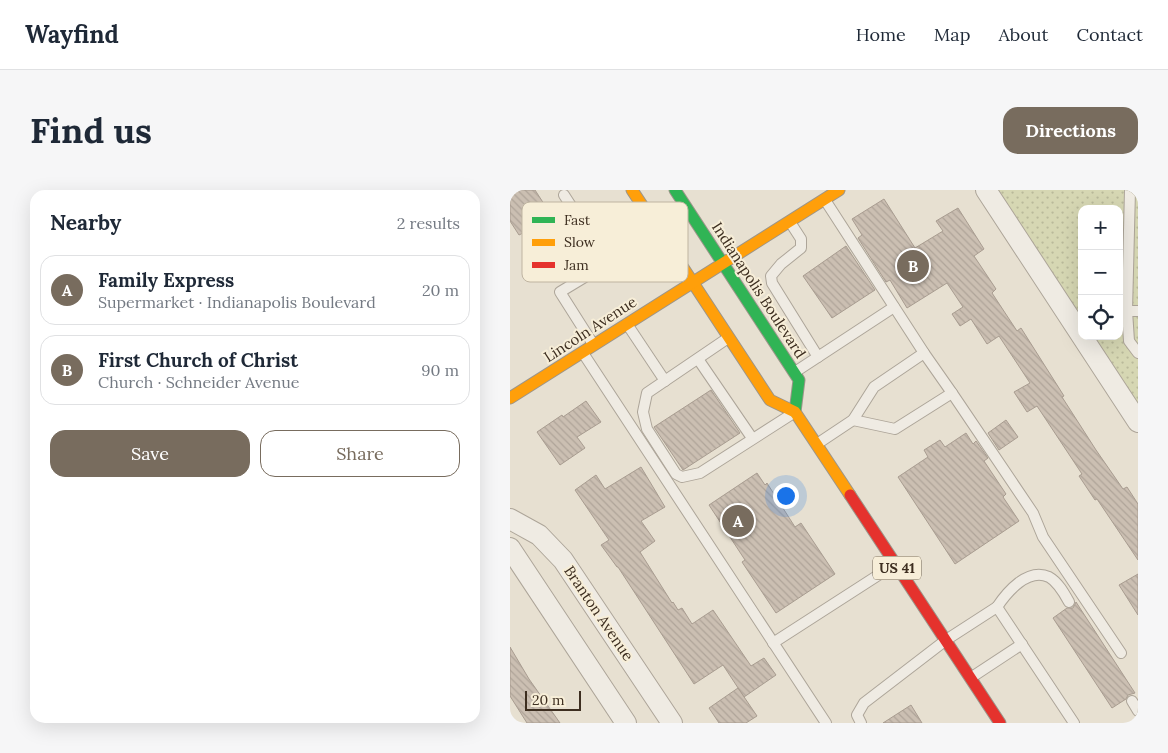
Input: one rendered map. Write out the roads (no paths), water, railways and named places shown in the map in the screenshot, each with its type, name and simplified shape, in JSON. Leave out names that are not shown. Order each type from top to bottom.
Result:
[{"type":"main road","name":"US 41","points":[[632,190],[640,202]]},
{"type":"main road","name":"Indianapolis Boulevard","points":[[676,190],[684,202]]},
{"type":"main road","name":"Lincoln Avenue","points":[[510,398],[839,190]]},
{"type":"main road","name":"Indianapolis Boulevard","points":[[688,209],[799,380],[794,412]]},
{"type":"main road","name":"US 41","points":[[688,276],[770,400],[794,412],[1000,723]]},
{"type":"street","points":[[986,190],[1138,422]]},
{"type":"street","name":"Branton Avenue","points":[[510,519],[539,535],[563,560],[672,723]]},
{"type":"street","points":[[510,548],[626,723]]},
{"type":"lane","points":[[564,195],[569,202]]},
{"type":"lane","points":[[1132,196],[1133,257],[1127,311],[1129,341],[1138,352]]},
{"type":"lane","points":[[825,199],[924,354],[1032,513],[1043,538],[1121,653]]},
{"type":"lane","points":[[790,221],[801,239],[801,248],[780,264],[771,276],[772,283],[818,356]]},
{"type":"lane","points":[[577,282],[560,292],[593,345]]},
{"type":"lane","points":[[794,372],[894,307]]},
{"type":"lane","points":[[1127,311],[1138,312]]},
{"type":"lane","points":[[627,323],[665,381]]},
{"type":"lane","points":[[729,338],[647,393],[643,412],[647,429],[676,474],[682,477],[700,473],[794,412]]},
{"type":"lane","points":[[582,352],[826,723]]},
{"type":"lane","points":[[816,445],[854,420],[874,387],[924,354]]},
{"type":"lane","points":[[698,359],[752,438]]},
{"type":"lane","points":[[854,420],[895,429],[952,393]]},
{"type":"lane","points":[[773,643],[895,565]]},
{"type":"lane","points":[[861,723],[857,715],[864,703],[946,640],[997,607],[1006,593],[1018,583],[1036,575],[1048,577],[1058,586],[1069,602]]},
{"type":"lane","points":[[997,607],[1074,723]]},
{"type":"lane","points":[[971,678],[1022,644]]},
{"type":"lane","points":[[1132,701],[1138,711]]},
{"type":"place","name":"First Church of Christ","points":[[913,266]]},
{"type":"place","name":"Family Express","points":[[738,521]]}]
